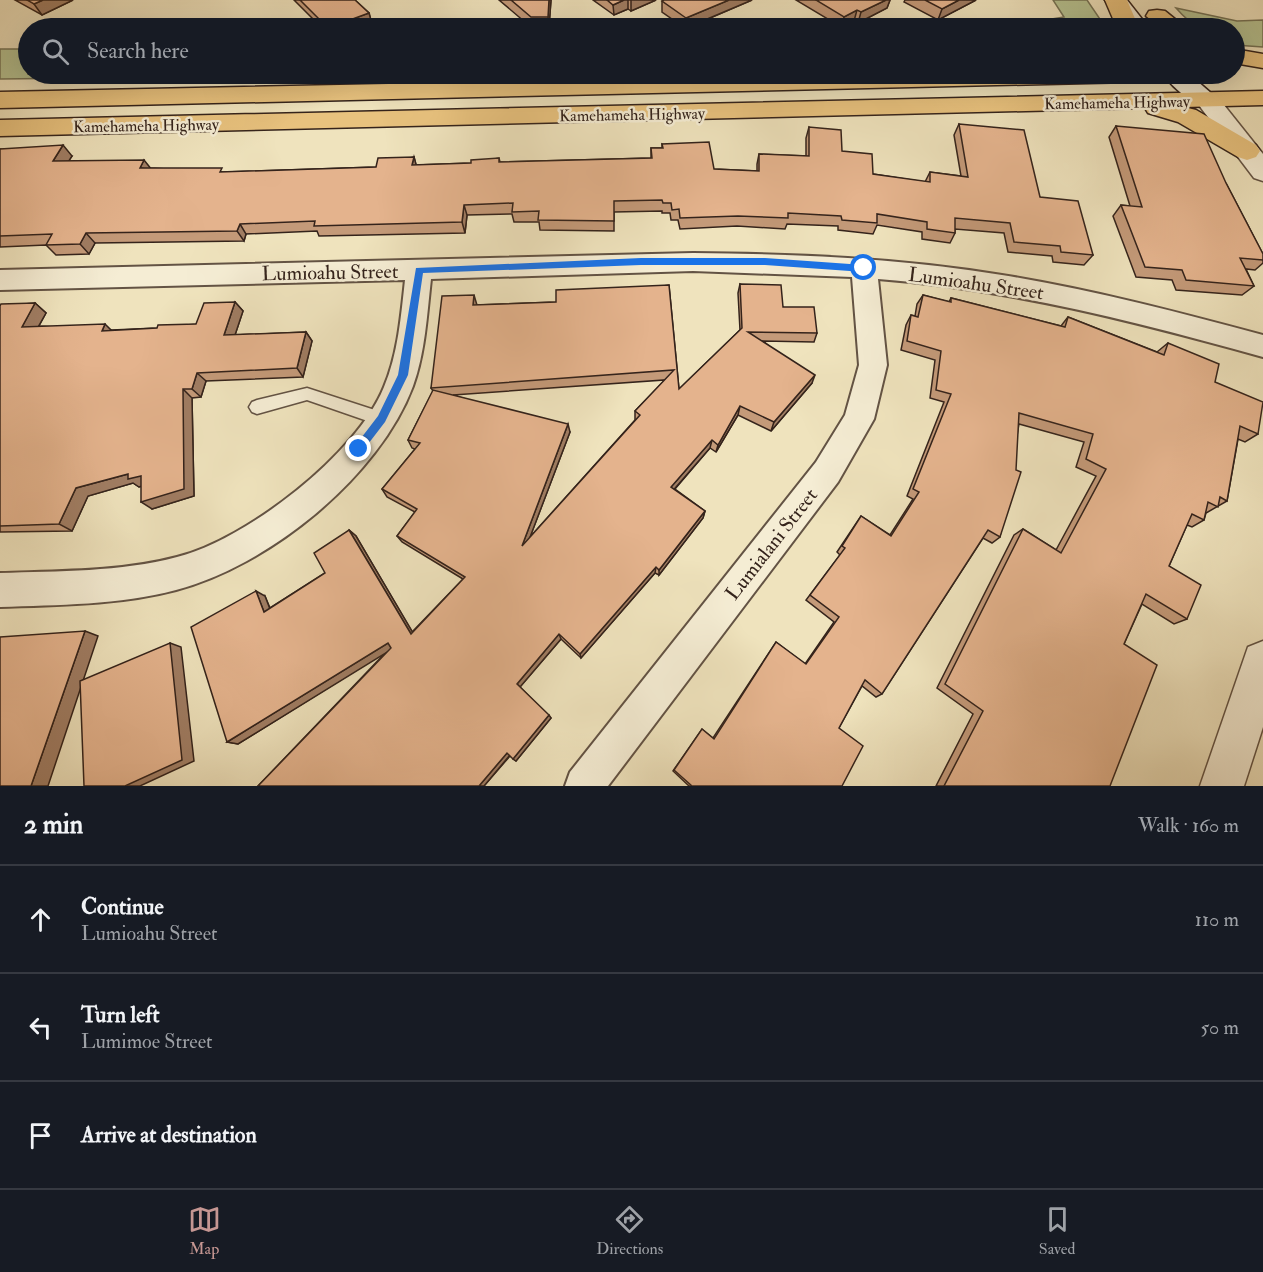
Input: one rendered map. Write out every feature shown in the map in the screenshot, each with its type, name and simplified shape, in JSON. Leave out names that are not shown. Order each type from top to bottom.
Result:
[{"type":"main road","points":[[1116,0],[1124,18]]},
{"type":"main road","points":[[1245,58],[1263,61]]},
{"type":"main road","points":[[1245,72],[1263,72]]},
{"type":"main road","name":"Kamehameha Highway","points":[[0,100],[675,84]]},
{"type":"main road","name":"Kamehameha Highway","points":[[0,128],[1263,98]]},
{"type":"main road","points":[[1082,103],[1174,112],[1198,122],[1247,151]]},
{"type":"main road","points":[[1247,151],[1247,125],[1250,115],[1263,108]]},
{"type":"street","points":[[1116,0],[1130,18]]},
{"type":"street","points":[[1187,84],[1207,100]]},
{"type":"street","points":[[1199,84],[1207,100],[1263,171]]},
{"type":"street","name":"Lumioahu Street","points":[[0,280],[419,270],[652,261],[765,261],[962,278],[1107,305],[1263,346]]},
{"type":"street","name":"Lumialani Street","points":[[584,786],[827,472],[859,419],[873,365],[864,268]]},
{"type":"street","points":[[0,591],[119,585],[178,574],[225,556],[265,532],[299,507],[351,457],[382,419],[403,375],[419,270]]},
{"type":"street","points":[[1222,786],[1263,662]]},
{"type":"lane","points":[[257,407],[307,394],[382,419]]},
{"type":"green space","points":[[1053,0],[1087,0],[1099,18],[1058,18],[1064,17]]},
{"type":"green space","points":[[1176,8],[1223,18],[1186,18]]},
{"type":"green space","points":[[1263,20],[1263,47],[1245,46],[1245,21]]},
{"type":"green space","points":[[0,49],[18,49],[18,79],[0,79]]},
{"type":"building","points":[[27,0],[43,0],[34,4]]},
{"type":"building","points":[[300,0],[355,0],[369,13],[355,18],[318,18]]},
{"type":"building","points":[[511,0],[549,0],[548,17],[531,17]]},
{"type":"building","points":[[607,0],[624,0],[613,5]]},
{"type":"building","points":[[729,0],[686,18],[662,1]]},
{"type":"building","points":[[816,0],[886,0],[844,17]]},
{"type":"building","points":[[925,0],[959,0],[942,9]]},
{"type":"building","points":[[959,124],[1024,130],[1040,197],[1078,201],[1093,255],[1061,252],[1060,246],[1014,242],[1010,223],[955,218],[955,233],[927,229],[927,222],[877,214],[877,223],[842,220],[841,216],[788,213],[788,218],[738,216],[680,218],[679,209],[672,210],[671,203],[663,203],[662,200],[614,201],[614,221],[538,220],[539,211],[512,212],[513,203],[464,205],[462,222],[314,226],[315,221],[240,224],[237,231],[86,233],[80,244],[46,245],[52,234],[0,236],[0,149],[63,145],[53,161],[144,160],[140,168],[222,168],[220,172],[376,167],[378,158],[414,157],[412,165],[471,163],[471,160],[499,158],[499,162],[652,158],[651,148],[663,148],[662,144],[709,142],[714,169],[759,171],[759,154],[809,156],[809,127],[841,130],[842,151],[872,154],[873,174],[930,182],[930,172],[968,177]]},
{"type":"building","points":[[1116,126],[1204,134],[1226,183],[1263,254],[1263,260],[1240,258],[1254,286],[1186,280],[1182,270],[1145,267],[1121,205],[1142,207]]},
{"type":"building","points":[[740,284],[781,285],[783,307],[814,307],[817,333],[748,332],[815,375],[774,422],[740,406],[718,445],[712,440],[671,487],[705,511],[659,570],[656,567],[580,654],[559,634],[517,684],[549,715],[513,759],[507,753],[479,786],[258,786],[391,648],[388,643],[227,742],[191,627],[256,591],[264,612],[325,573],[314,553],[349,530],[411,634],[465,577],[397,536],[417,509],[382,489],[420,443],[408,440],[433,390],[568,424],[522,546],[640,415],[635,411],[674,370],[431,388],[442,296],[474,295],[473,305],[556,302],[556,290],[669,285],[679,389],[742,328]]},
{"type":"building","points":[[923,295],[951,302],[951,298],[1065,327],[1068,317],[1164,355],[1168,343],[1219,364],[1215,382],[1263,402],[1258,434],[1240,426],[1227,501],[1220,497],[1218,507],[1208,502],[1204,520],[1192,514],[1169,566],[1201,585],[1187,619],[1146,594],[1124,644],[1157,665],[1110,786],[944,786],[983,711],[945,684],[1023,529],[1061,553],[1106,469],[1086,459],[1093,434],[1019,413],[1016,470],[1021,472],[1000,537],[988,530],[882,694],[865,680],[839,728],[863,746],[842,786],[692,786],[674,770],[702,729],[714,739],[776,642],[806,664],[839,617],[810,595],[845,548],[842,546],[861,516],[891,536],[919,492],[913,489],[951,394],[936,390],[941,351],[907,341],[911,315],[918,317]]},
{"type":"building","points":[[235,302],[224,335],[306,332],[297,368],[197,373],[192,389],[183,389],[184,489],[141,502],[141,476],[128,479],[128,474],[76,488],[59,524],[0,526],[1,304],[35,303],[22,327],[105,324],[102,331],[157,328],[158,325],[196,324],[204,303]]},
{"type":"building","points":[[85,631],[31,786],[0,786],[0,637]]},
{"type":"building","points":[[170,643],[182,760],[125,786],[84,786],[80,681]]},
{"type":"route","points":[[359,449],[382,419],[403,375],[419,270],[641,262],[765,261],[864,268]]}]
